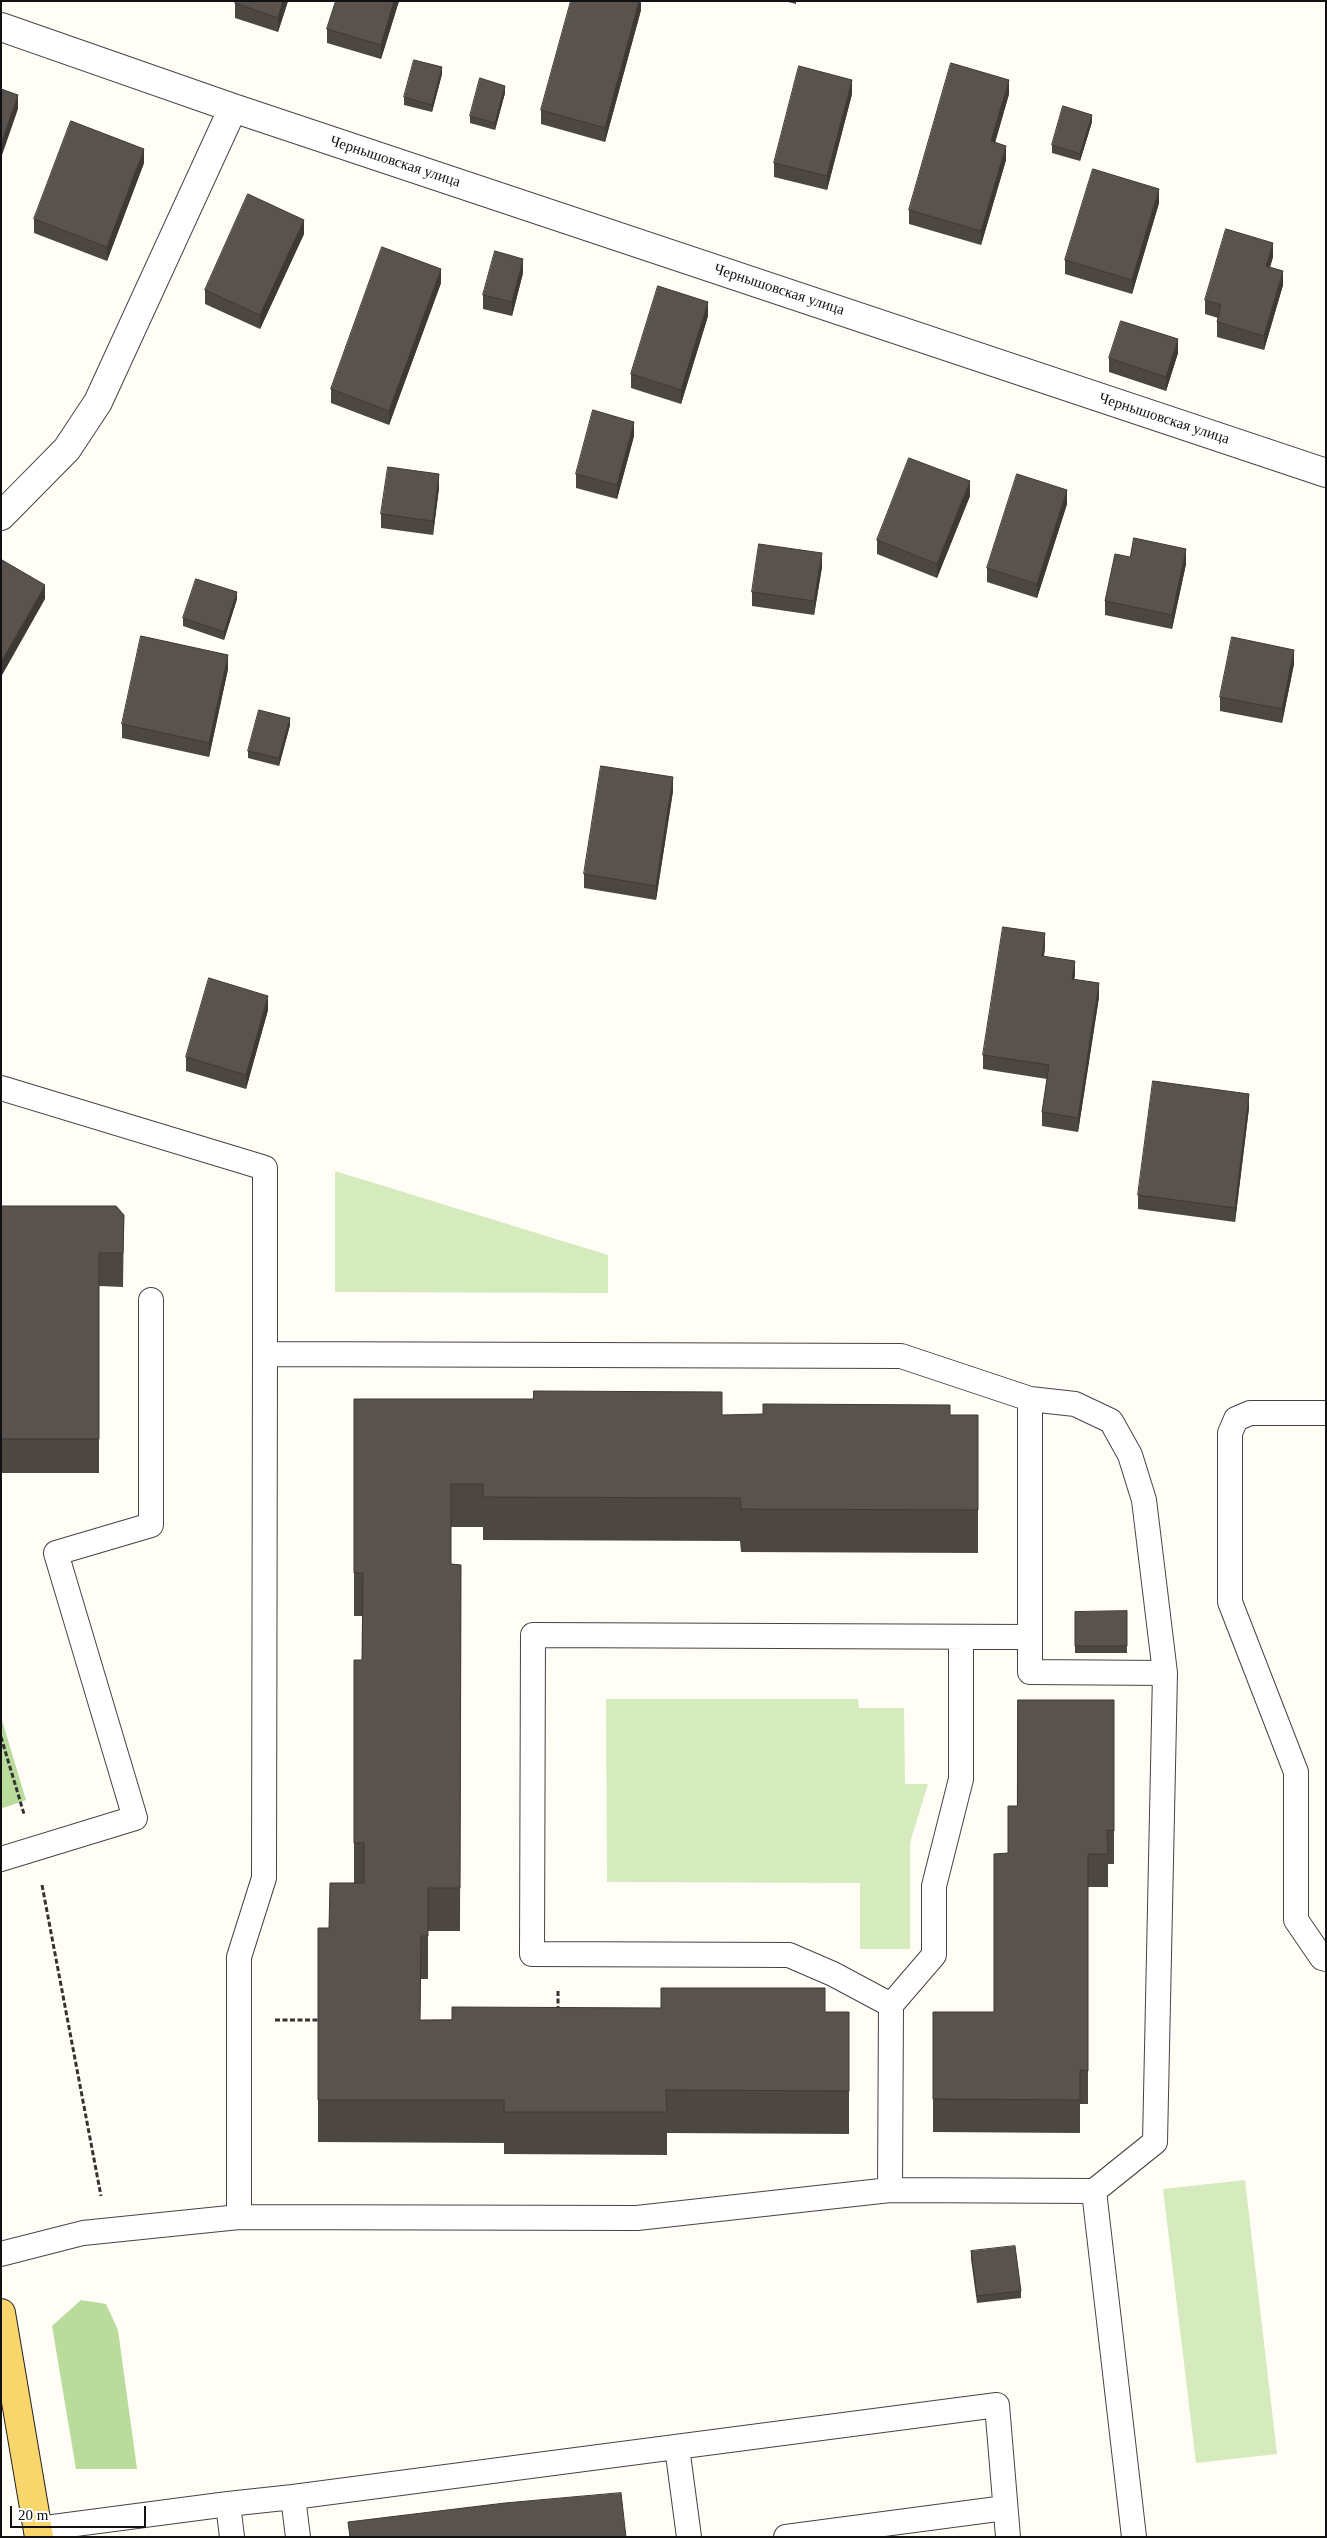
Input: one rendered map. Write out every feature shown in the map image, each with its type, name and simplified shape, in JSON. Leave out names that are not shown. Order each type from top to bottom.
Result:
[{"type":"main road","points":[[1,2313],[38,2533]]},
{"type":"street","name":"Чернышовская улица","points":[[1,27],[233,108],[1326,473]]},
{"type":"street","points":[[1,516],[67,449],[98,402],[233,108]]},
{"type":"lane","points":[[1,1088],[265,1168],[264,1878],[239,1957],[239,2217]]},
{"type":"lane","points":[[1,1859],[135,1818],[56,1554],[151,1525],[151,1300]]},
{"type":"lane","points":[[1,2254],[64,2237],[239,2217],[636,2218],[890,2190],[1094,2191],[1155,2142],[1164,1672],[1144,1500],[1130,1455],[1111,1421],[1075,1404],[1030,1399],[901,1356],[266,1354]]},
{"type":"lane","points":[[1030,1399],[1030,1672],[1164,1672]]},
{"type":"lane","points":[[1326,1413],[1250,1413],[1236,1419],[1230,1433],[1230,1602],[1296,1772],[1296,1920],[1322,1958],[1326,1959]]},
{"type":"lane","points":[[890,2005],[833,1974],[789,1955],[532,1954],[533,1635],[1030,1637]]},
{"type":"lane","points":[[890,2190],[890,2005],[934,1956],[934,1886],[961,1779],[961,1637]]},
{"type":"lane","points":[[1094,2191],[1134,2537]]},
{"type":"lane","points":[[38,2533],[228,2504],[997,2405],[1008,2537]]},
{"type":"lane","points":[[678,2447],[690,2537]]},
{"type":"lane","points":[[293,2497],[298,2537]]},
{"type":"lane","points":[[228,2504],[232,2537]]},
{"type":"lane","points":[[786,2537],[1005,2508]]},
{"type":"path","points":[[1,1737],[35,1849],[108,2231]]},
{"type":"path","points":[[558,1954],[558,2021]]},
{"type":"path","points":[[239,2020],[318,2020]]},
{"type":"green space","points":[[335,1171],[608,1255],[608,1293],[335,1292]]},
{"type":"green space","points":[[606,1699],[858,1699],[859,1708],[904,1708],[905,1784],[928,1784],[910,1843],[910,1949],[860,1949],[860,1883],[607,1882]]},
{"type":"green space","points":[[1,1717],[26,1800],[3,1808],[1,1806]]},
{"type":"green space","points":[[1245,2180],[1277,2454],[1196,2463],[1163,2189]]},
{"type":"green space","points":[[81,2300],[106,2304],[118,2330],[137,2469],[76,2469],[52,2326]]},
{"type":"building","points":[[236,1],[283,1],[278,18],[235,3]]},
{"type":"building","points":[[336,1],[394,1],[381,45],[327,29]]},
{"type":"building","points":[[571,1],[639,1],[605,128],[541,110]]},
{"type":"building","points":[[414,60],[442,67],[432,105],[404,97]]},
{"type":"building","points":[[951,63],[1009,80],[991,141],[1006,146],[981,231],[909,210]]},
{"type":"building","points":[[799,66],[852,80],[827,176],[774,163]]},
{"type":"building","points":[[480,78],[505,86],[495,123],[470,116]]},
{"type":"building","points":[[1,89],[18,95],[1,144]]},
{"type":"building","points":[[1063,106],[1092,115],[1080,154],[1052,145]]},
{"type":"building","points":[[71,121],[144,149],[107,247],[34,219]]},
{"type":"building","points":[[1093,169],[1159,189],[1132,280],[1065,260]]},
{"type":"building","points":[[248,194],[304,220],[260,315],[205,290]]},
{"type":"building","points":[[1226,229],[1273,243],[1266,266],[1283,271],[1264,336],[1217,322],[1221,305],[1205,300]]},
{"type":"building","points":[[382,247],[441,269],[389,411],[331,389]]},
{"type":"building","points":[[495,251],[523,259],[512,302],[483,295]]},
{"type":"building","points":[[658,286],[708,302],[681,390],[631,374]]},
{"type":"building","points":[[1121,321],[1178,339],[1166,377],[1109,358]]},
{"type":"building","points":[[593,410],[634,422],[617,485],[576,474]]},
{"type":"building","points":[[909,458],[970,481],[937,564],[877,540]]},
{"type":"building","points":[[388,467],[439,474],[433,521],[381,514]]},
{"type":"building","points":[[1017,474],[1067,490],[1037,584],[987,568]]},
{"type":"building","points":[[1134,538],[1186,549],[1172,615],[1105,601],[1115,554],[1130,557]]},
{"type":"building","points":[[759,544],[822,553],[814,601],[752,592]]},
{"type":"building","points":[[2,560],[45,585],[1,662],[1,562]]},
{"type":"building","points":[[196,579],[237,592],[224,632],[183,618]]},
{"type":"building","points":[[141,636],[228,655],[209,743],[122,724]]},
{"type":"building","points":[[1232,637],[1294,650],[1282,709],[1220,697]]},
{"type":"building","points":[[259,710],[290,718],[279,758],[248,751]]},
{"type":"building","points":[[601,766],[673,777],[656,886],[584,874]]},
{"type":"building","points":[[1003,927],[1045,933],[1042,956],[1075,961],[1072,979],[1099,983],[1078,1118],[1042,1112],[1049,1065],[983,1055]]},
{"type":"building","points":[[209,978],[268,996],[246,1075],[186,1057]]},
{"type":"building","points":[[1153,1081],[1249,1094],[1235,1208],[1138,1195]]},
{"type":"building","points":[[1,1206],[116,1206],[124,1215],[123,1253],[99,1253],[99,1439],[1,1439]]},
{"type":"building","points":[[534,1391],[722,1392],[722,1415],[763,1414],[763,1404],[950,1405],[950,1415],[978,1415],[978,1510],[741,1509],[740,1498],[483,1497],[483,1484],[451,1484],[451,1564],[461,1565],[460,1888],[428,1888],[428,1936],[421,1936],[420,2020],[452,2020],[452,2007],[661,2008],[661,1988],[825,1988],[825,2012],[849,2012],[849,2091],[666,2090],[667,2112],[504,2112],[504,2100],[318,2100],[318,1928],[329,1928],[330,1883],[364,1883],[364,1843],[354,1843],[354,1660],[362,1660],[363,1573],[354,1573],[354,1399],[533,1399]]},
{"type":"building","points":[[1127,1611],[1127,1646],[1075,1646],[1075,1612]]},
{"type":"building","points":[[1018,1700],[1114,1700],[1114,1831],[1107,1830],[1108,1854],[1088,1854],[1088,2071],[1080,2070],[1080,2100],[933,2099],[933,2012],[994,2012],[994,1854],[1008,1853],[1008,1806],[1017,1806]]},
{"type":"building","points":[[1015,2246],[1021,2291],[977,2296],[971,2251]]},
{"type":"building","points":[[621,2493],[626,2537],[350,2537],[348,2522],[505,2503]]}]
